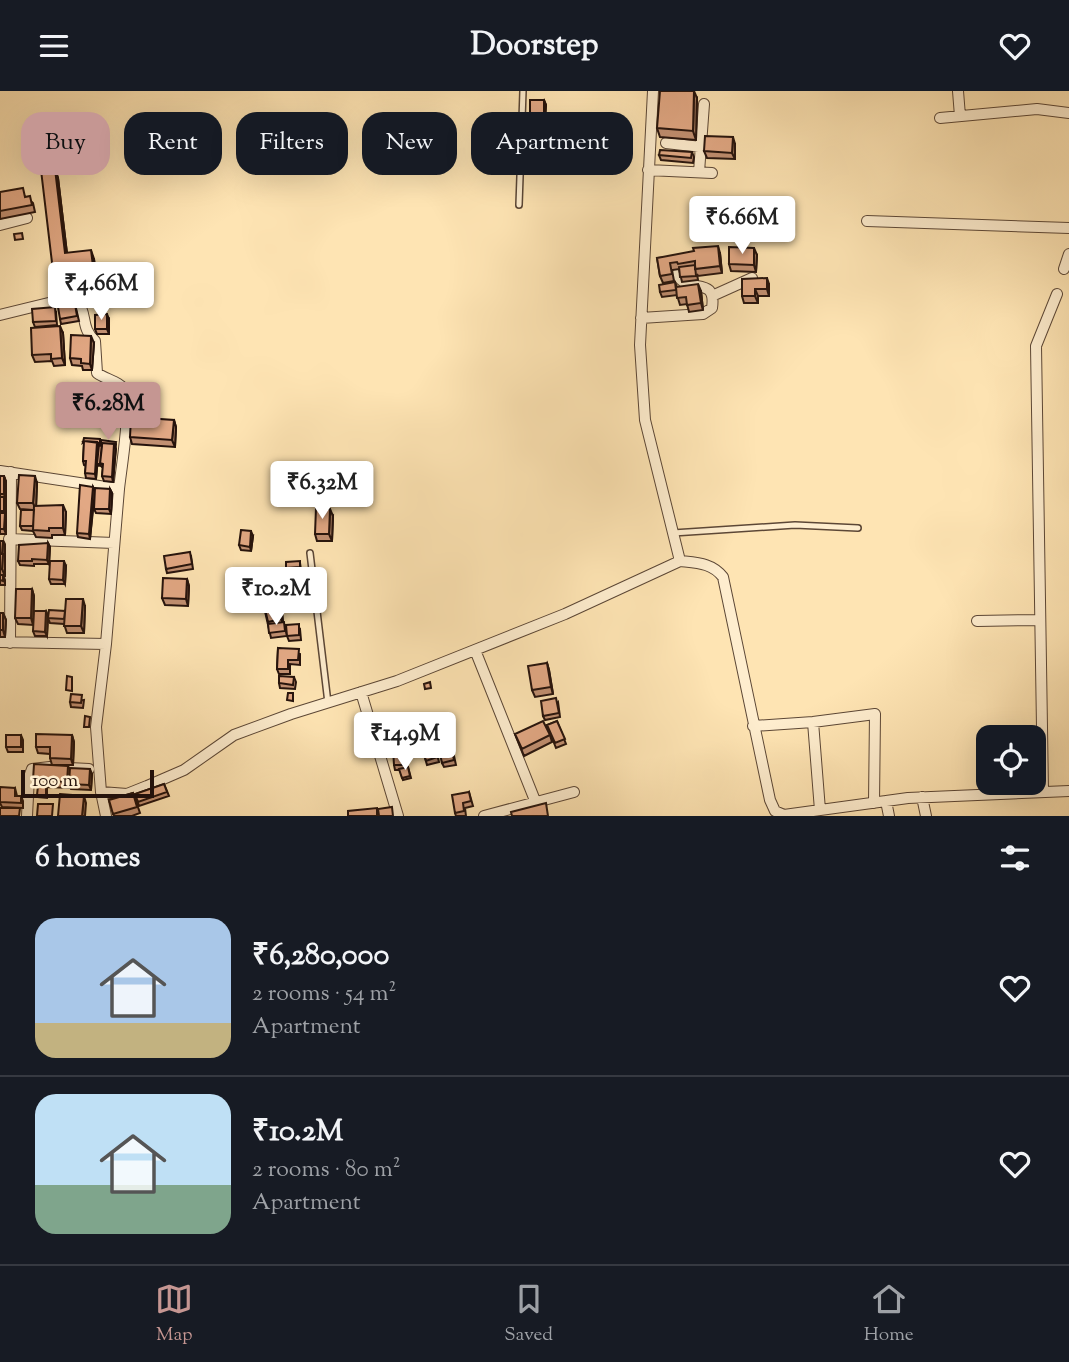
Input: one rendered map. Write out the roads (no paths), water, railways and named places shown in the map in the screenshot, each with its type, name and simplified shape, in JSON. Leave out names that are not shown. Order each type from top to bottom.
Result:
[{"type":"street","points":[[653,91],[640,345],[645,420],[680,561]]},
{"type":"street","points":[[958,91],[960,116]]},
{"type":"street","points":[[699,172],[705,104]]},
{"type":"street","points":[[940,118],[1037,109],[1069,113]]},
{"type":"street","points":[[666,143],[701,146]]},
{"type":"street","points":[[648,170],[712,173]]},
{"type":"street","points":[[0,225],[27,218]]},
{"type":"street","points":[[867,221],[1069,228]]},
{"type":"street","points":[[1064,269],[1069,254]]},
{"type":"street","points":[[641,318],[703,314],[712,308],[712,296],[703,286],[685,285],[677,274]]},
{"type":"street","points":[[712,296],[752,278]]},
{"type":"street","points":[[1041,725],[1036,346],[1057,294]]},
{"type":"street","points":[[0,315],[69,298],[77,300],[81,306],[86,333],[95,341],[97,373],[123,387],[126,394],[127,409],[106,644],[96,727],[100,792],[106,816]]},
{"type":"street","points":[[106,644],[5,642],[9,540],[5,471],[119,489]]},
{"type":"street","points":[[9,540],[114,543]]},
{"type":"street","points":[[100,792],[127,794],[184,770],[234,735],[397,681],[565,614],[680,561],[704,563],[716,568],[723,577],[753,726],[775,811],[784,815],[922,797],[976,794]]},
{"type":"street","points":[[977,621],[1039,620]]},
{"type":"street","points":[[475,650],[536,803]]},
{"type":"street","points":[[362,692],[398,816]]},
{"type":"street","points":[[753,726],[875,714],[874,803]]},
{"type":"street","points":[[813,722],[820,810]]},
{"type":"street","points":[[27,816],[29,777],[32,769],[98,769]]},
{"type":"street","points":[[1046,791],[1069,791]]},
{"type":"street","points":[[484,816],[574,792]]},
{"type":"street","points":[[922,797],[926,816]]},
{"type":"street","points":[[886,801],[889,816]]},
{"type":"lane","points":[[522,112],[523,91]]},
{"type":"lane","points":[[519,205],[520,175]]},
{"type":"lane","points":[[673,533],[795,526],[858,529]]},
{"type":"lane","points":[[310,553],[328,702]]}]
